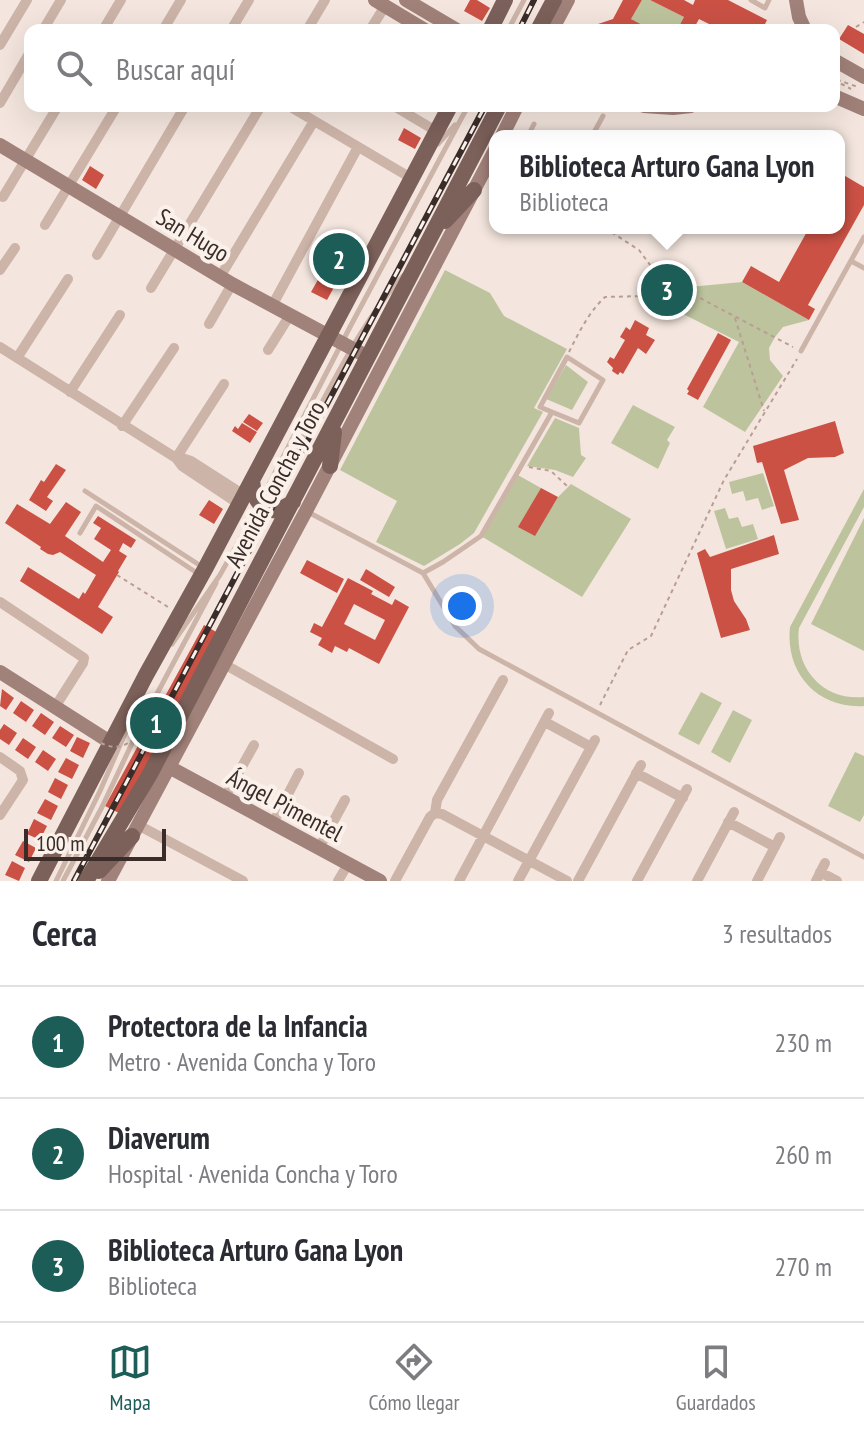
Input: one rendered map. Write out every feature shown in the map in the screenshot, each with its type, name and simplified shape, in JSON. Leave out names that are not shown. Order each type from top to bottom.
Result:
[{"type":"main road","points":[[541,24],[554,0]]},
{"type":"main road","points":[[492,24],[500,3]]},
{"type":"main road","name":"Avenida Concha y Toro","points":[[39,881],[106,743],[179,614],[209,573],[245,493],[341,342],[415,172],[447,112]]},
{"type":"main road","name":"Avenida Concha y Toro","points":[[88,881],[300,507],[336,419],[496,112]]},
{"type":"main road","points":[[433,234],[474,190]]},
{"type":"main road","points":[[330,466],[336,419]]},
{"type":"main road","points":[[245,493],[254,494],[259,504],[270,511],[300,507]]},
{"type":"main road","points":[[88,881],[135,830]]},
{"type":"street","points":[[0,45],[27,0]]},
{"type":"street","points":[[47,24],[61,0]]},
{"type":"street","points":[[107,24],[121,0]]},
{"type":"street","points":[[167,24],[181,0]]},
{"type":"street","points":[[235,24],[249,0]]},
{"type":"street","points":[[311,24],[325,0]]},
{"type":"street","points":[[555,24],[568,0]]},
{"type":"street","points":[[796,1],[797,24]]},
{"type":"street","points":[[796,1],[802,24]]},
{"type":"street","points":[[372,24],[380,3],[412,24]]},
{"type":"street","points":[[412,4],[416,24]]},
{"type":"street","points":[[412,4],[447,24]]},
{"type":"street","points":[[0,103],[24,62]]},
{"type":"street","points":[[840,64],[864,78]]},
{"type":"street","points":[[840,73],[864,78]]},
{"type":"street","points":[[840,99],[864,109]]},
{"type":"street","points":[[3,197],[54,112]]},
{"type":"street","points":[[45,225],[113,112]]},
{"type":"street","points":[[97,255],[181,112]]},
{"type":"street","points":[[151,288],[257,112]]},
{"type":"street","points":[[299,112],[358,147],[415,172]]},
{"type":"street","points":[[404,112],[436,131]]},
{"type":"street","points":[[505,130],[514,112]]},
{"type":"street","points":[[209,324],[226,281],[314,121]]},
{"type":"street","name":"San Hugo","points":[[0,145],[226,281],[368,357]]},
{"type":"street","points":[[272,306],[358,147]]},
{"type":"street","name":"Avenida Concha y Toro","points":[[108,881],[224,664],[300,507],[330,466],[489,162]]},
{"type":"street","points":[[0,270],[15,248]]},
{"type":"street","points":[[17,358],[68,279]]},
{"type":"street","points":[[70,392],[120,315]]},
{"type":"street","points":[[268,350],[290,315]]},
{"type":"street","points":[[0,347],[122,426],[245,493]]},
{"type":"street","points":[[122,426],[174,348]]},
{"type":"street","points":[[176,458],[224,384]]},
{"type":"street","points":[[0,602],[84,658],[55,707]]},
{"type":"street","points":[[224,664],[393,759]]},
{"type":"street","points":[[0,672],[106,743]]},
{"type":"street","points":[[395,881],[435,813],[437,800],[503,680]]},
{"type":"street","points":[[459,881],[547,718],[593,743],[518,881]]},
{"type":"street","points":[[225,797],[254,745]]},
{"type":"street","points":[[0,757],[18,769],[22,777],[0,815]]},
{"type":"street","name":"Ángel Pimentel","points":[[169,767],[380,881]]},
{"type":"street","points":[[578,881],[638,769],[685,794],[637,881]]},
{"type":"street","points":[[273,823],[299,773]]},
{"type":"street","points":[[319,848],[345,800]]},
{"type":"street","points":[[435,813],[567,881]]},
{"type":"street","points":[[697,881],[731,817],[777,842],[757,881]]},
{"type":"street","points":[[135,830],[243,881]]},
{"type":"street","points":[[338,881],[348,864]]},
{"type":"street","points":[[820,872],[837,881]]},
{"type":"lane","points":[[511,24],[524,0]]},
{"type":"lane","points":[[751,0],[765,8],[769,0]]},
{"type":"lane","points":[[259,504],[341,342],[465,112]]},
{"type":"lane","points":[[595,130],[603,116]]},
{"type":"lane","points":[[415,172],[462,119]]},
{"type":"lane","points":[[531,130],[534,124]]},
{"type":"lane","points":[[801,351],[864,237]]},
{"type":"lane","points":[[170,647],[209,573],[290,459],[341,342],[371,315],[419,260]]},
{"type":"lane","points":[[851,261],[864,268]]},
{"type":"lane","points":[[567,357],[603,380],[579,423],[552,412],[540,407],[567,357]]},
{"type":"lane","points":[[423,573],[481,536],[552,412]]},
{"type":"lane","points":[[85,491],[209,573]]},
{"type":"lane","points":[[80,533],[96,506],[209,573]]},
{"type":"lane","points":[[300,507],[423,573],[455,626],[479,649],[864,857]]},
{"type":"lane","points":[[63,881],[143,720],[205,606],[209,573]]},
{"type":"lane","points":[[155,673],[161,662]]},
{"type":"lane","points":[[56,881],[149,684]]},
{"type":"path","points":[[856,27],[864,22]]},
{"type":"path","points":[[840,81],[864,90]]},
{"type":"path","points":[[840,84],[854,92]]},
{"type":"path","points":[[596,713],[628,650],[651,636],[724,480],[801,351],[656,273],[639,250],[614,234]]},
{"type":"path","points":[[567,357],[597,304],[605,297],[646,296],[656,273]]},
{"type":"path","points":[[734,315],[765,412]]},
{"type":"path","points":[[520,466],[551,471],[568,487]]},
{"type":"path","points":[[117,575],[179,614]]},
{"type":"path","points":[[106,743],[116,747],[130,742],[140,731],[156,699],[163,703]]},
{"type":"path","points":[[144,738],[142,744],[147,747]]},
{"type":"green space","points":[[642,0],[650,0],[684,17],[680,24],[641,24],[631,19]]},
{"type":"green space","points":[[445,270],[490,293],[504,316],[567,349],[534,408],[543,412],[474,533],[424,566],[376,542],[397,501],[340,470]]},
{"type":"green space","points":[[742,282],[809,320],[783,327],[775,337],[769,348],[770,360],[783,376],[745,432],[703,407],[739,342],[677,311],[689,287]]},
{"type":"green space","points":[[566,365],[588,382],[572,410],[546,399]]},
{"type":"green space","points":[[633,405],[675,427],[667,440],[670,443],[658,469],[611,443]]},
{"type":"green space","points":[[555,418],[579,428],[581,455],[586,458],[573,477],[555,470],[527,466]]},
{"type":"green space","points":[[763,473],[774,506],[762,510],[758,498],[746,501],[743,491],[732,494],[729,482]]},
{"type":"green space","points":[[516,474],[541,488],[535,535],[558,497],[571,484],[631,519],[582,597],[481,536]]},
{"type":"green space","points":[[864,489],[864,507],[799,628],[799,643],[801,656],[814,679],[836,694],[864,697],[864,706],[832,701],[808,685],[793,659],[790,627]]},
{"type":"green space","points":[[725,508],[729,519],[738,517],[742,527],[753,524],[758,539],[726,549],[714,511]]},
{"type":"green space","points":[[864,518],[864,651],[811,624]]},
{"type":"green space","points":[[701,692],[722,703],[699,745],[678,734]]},
{"type":"green space","points":[[733,710],[752,720],[730,763],[711,752]]},
{"type":"green space","points":[[855,752],[864,756],[864,815],[860,822],[828,806]]},
{"type":"building","points":[[470,0],[477,0],[490,8],[482,21],[464,11]]},
{"type":"building","points":[[623,0],[642,0],[631,19],[641,24],[598,24],[613,19]]},
{"type":"building","points":[[650,0],[684,0],[693,5],[695,0],[728,0],[767,20],[765,24],[709,24],[699,19],[696,24],[680,24],[684,17]]},
{"type":"building","points":[[848,25],[864,34],[864,54],[840,40]]},
{"type":"building","points":[[404,128],[421,138],[415,149],[398,140]]},
{"type":"building","points":[[90,166],[104,175],[96,189],[82,180]]},
{"type":"building","points":[[845,176],[864,187],[864,205],[808,305],[815,309],[809,320],[742,282],[751,266],[779,282],[806,234],[845,234]]},
{"type":"building","points":[[344,234],[359,242],[327,300],[311,292]]},
{"type":"building","points":[[657,276],[685,291],[677,306],[657,295],[657,300],[647,297],[653,295],[650,290]]},
{"type":"building","points":[[635,320],[649,328],[646,335],[655,340],[646,354],[638,348],[623,374],[620,372],[618,375],[607,362],[610,357],[614,359],[625,340],[620,337],[626,327],[630,330]]},
{"type":"building","points":[[718,333],[731,340],[698,400],[687,394],[687,389]]},
{"type":"building","points":[[249,414],[263,423],[257,431],[243,422]]},
{"type":"building","points":[[835,421],[844,453],[835,457],[808,458],[784,470],[799,520],[781,524],[762,462],[757,463],[753,446]]},
{"type":"building","points":[[242,423],[257,432],[250,443],[232,431]]},
{"type":"building","points":[[56,464],[66,470],[47,497],[53,501],[46,511],[29,500],[41,480],[44,482]]},
{"type":"building","points":[[541,488],[558,497],[535,536],[518,527]]},
{"type":"building","points":[[209,500],[223,509],[214,524],[199,515]]},
{"type":"building","points":[[66,502],[81,512],[65,536],[103,562],[111,550],[94,539],[101,528],[93,523],[98,516],[136,540],[131,548],[123,543],[119,551],[127,556],[98,607],[113,617],[102,634],[20,581],[28,567],[79,599],[83,592],[85,594],[96,575],[60,552],[48,554],[5,523],[17,504],[50,524]]},
{"type":"building","points":[[774,535],[779,554],[731,569],[734,601],[750,630],[721,638],[697,553],[705,549],[710,557]]},
{"type":"building","points":[[307,560],[344,579],[337,593],[300,573]]},
{"type":"building","points":[[366,569],[395,587],[389,597],[360,580]]},
{"type":"building","points":[[348,578],[392,605],[395,599],[409,607],[379,664],[349,648],[347,652],[335,646],[332,653],[318,645],[322,638],[310,632],[314,623],[322,627]],"holes":[[[354,604],[385,620],[375,640],[344,624]]]},
{"type":"building","points":[[204,625],[218,633],[121,814],[105,806]]},
{"type":"building","points":[[2,689],[14,698],[6,710],[0,706]]},
{"type":"building","points":[[21,701],[34,710],[26,722],[13,713]]},
{"type":"building","points":[[41,713],[54,722],[45,735],[32,726]]},
{"type":"building","points":[[4,724],[17,733],[9,745],[0,739]]},
{"type":"building","points":[[60,726],[74,735],[66,747],[52,738]]},
{"type":"building","points":[[77,737],[90,743],[83,758],[70,751]]},
{"type":"building","points":[[23,738],[36,747],[28,759],[15,750]]},
{"type":"building","points":[[43,750],[56,759],[48,771],[35,762]]},
{"type":"building","points":[[66,758],[79,765],[72,779],[58,772]]},
{"type":"building","points":[[55,778],[68,785],[61,799],[48,792]]},
{"type":"building","points":[[45,799],[58,806],[51,820],[37,813]]},
{"type":"building","points":[[34,819],[47,826],[40,840],[27,834]]},
{"type":"building","points":[[23,841],[36,848],[29,862],[15,855]]},
{"type":"building","points":[[12,861],[25,868],[19,881],[5,875]]},
{"type":"railway","points":[[522,24],[534,0]]},
{"type":"railway","points":[[74,881],[482,112]]},
{"type":"place","name":"Diaverum","points":[[339,259]]},
{"type":"place","name":"Biblioteca Arturo Gana Lyon","points":[[667,290]]},
{"type":"place","name":"Protectora de la Infancia","points":[[156,723]]}]
